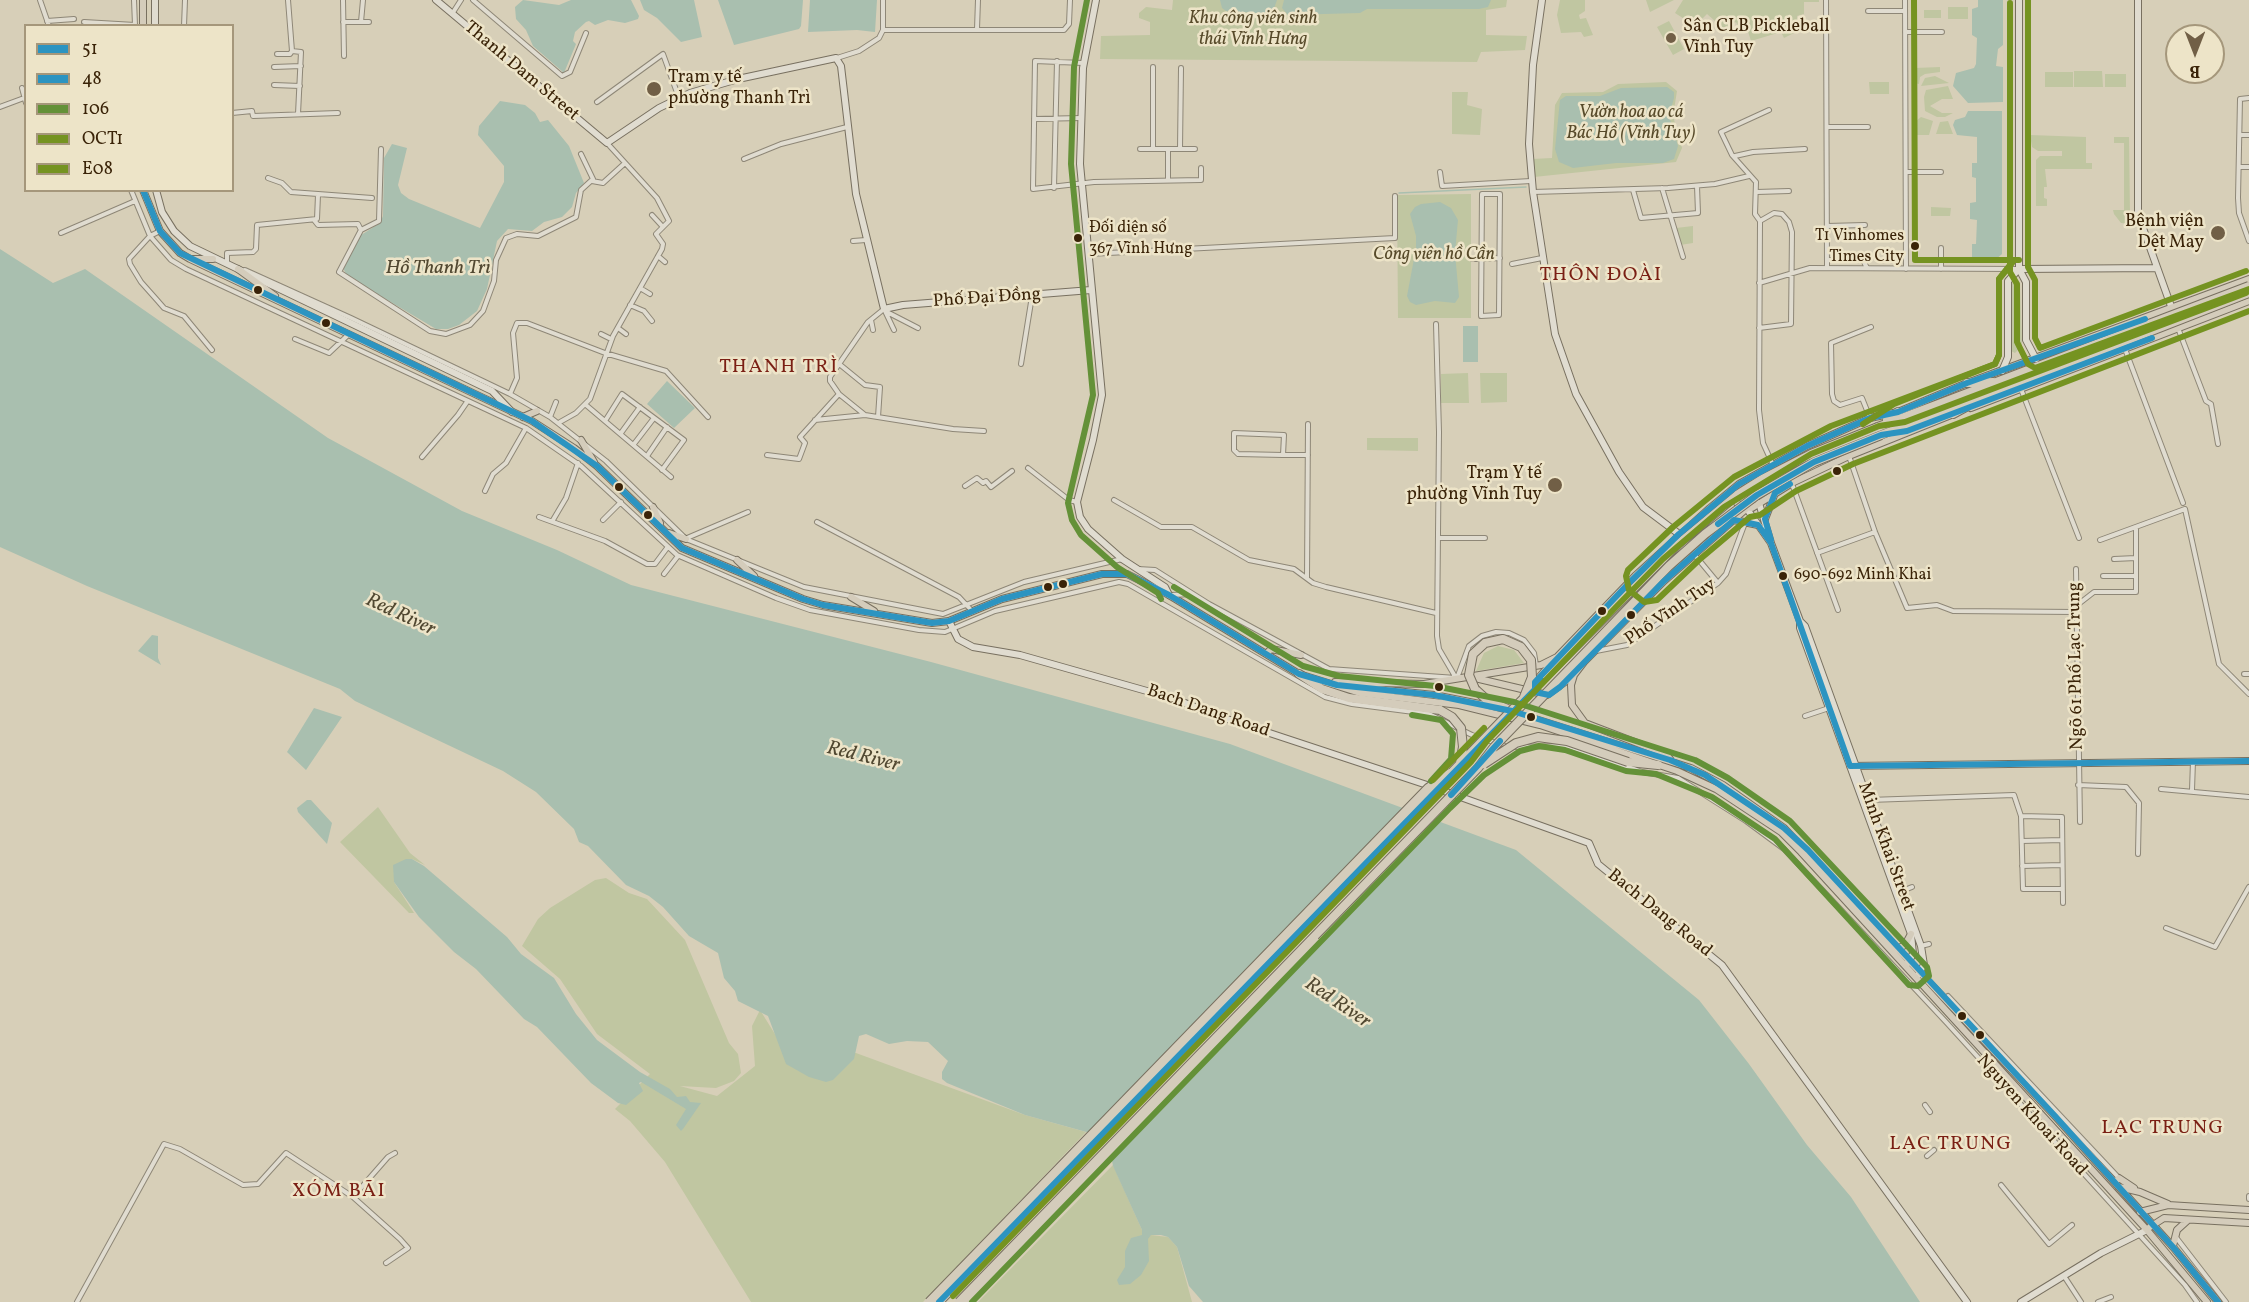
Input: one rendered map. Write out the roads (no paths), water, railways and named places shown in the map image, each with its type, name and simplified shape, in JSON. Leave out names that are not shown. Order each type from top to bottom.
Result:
[{"type":"highway","points":[[939,1302],[1513,710],[1678,544],[1737,495],[1804,457],[2003,384],[2249,286]]},
{"type":"highway","points":[[2112,342],[2249,293]]},
{"type":"highway","points":[[1967,383],[2003,384]]},
{"type":"highway","points":[[1953,414],[2003,384]]},
{"type":"highway","points":[[959,1302],[1478,768],[1494,747],[1623,612],[1705,534],[1756,495],[1786,477],[1880,431],[1898,412]]},
{"type":"highway","points":[[1880,431],[1907,431]]},
{"type":"highway","points":[[1497,639],[1521,646],[1531,660],[1532,677],[1526,694],[1513,710],[1487,700],[1475,689],[1471,681],[1469,666],[1478,648],[1497,639]]},
{"type":"highway","points":[[929,1302],[1428,788],[1456,770],[1462,756],[1463,740],[1461,728],[1452,717],[1428,707],[1351,698],[1322,689],[1299,674]]},
{"type":"highway","points":[[967,1302],[1469,784],[1478,768],[1516,743],[1538,737],[1568,741],[1628,762],[1658,765]]},
{"type":"main road","points":[[143,0],[143,24]]},
{"type":"main road","points":[[143,192],[160,231],[175,248],[190,259],[523,417],[574,448],[597,466],[682,548],[823,605],[932,623],[949,621]]},
{"type":"main road","points":[[190,259],[213,259]]},
{"type":"main road","points":[[238,269],[288,305]]},
{"type":"main road","points":[[1534,692],[1535,681],[1635,576],[1680,534],[1735,490],[1739,484],[1807,446],[1870,418],[1898,412],[1967,383],[2249,279]]},
{"type":"main road","points":[[1474,678],[1550,695],[1574,675],[1693,553],[1746,509],[1792,483],[1907,431],[2249,301]]},
{"type":"main road","points":[[2172,309],[2178,328]]},
{"type":"main road","points":[[2145,319],[2152,338]]},
{"type":"main road","points":[[523,417],[537,411]]},
{"type":"main road","points":[[581,440],[597,466]]},
{"type":"main road","points":[[1748,481],[1759,487],[1762,495],[1760,502]]},
{"type":"main road","points":[[1735,490],[1735,501],[1746,509]]},
{"type":"main road","points":[[1765,519],[1776,493]]},
{"type":"main road","points":[[653,507],[663,530],[686,539]]},
{"type":"main road","points":[[1734,520],[1758,525]]},
{"type":"main road","points":[[737,560],[758,580]]},
{"type":"main road","name":"Nguyen Khoai Road","points":[[949,621],[1002,599],[1115,572],[1128,574],[1267,652],[1299,674],[1360,693],[1459,705],[1520,720],[1583,738],[1716,789],[1781,832],[1855,917],[1908,964],[2145,1228],[2207,1302]]},
{"type":"main road","points":[[1635,576],[1636,584],[1641,589],[1647,593],[1653,592]]},
{"type":"main road","points":[[1621,591],[1633,596],[1639,606]]},
{"type":"main road","points":[[851,597],[877,613]]},
{"type":"main road","points":[[1267,652],[1271,649],[1301,655]]},
{"type":"main road","points":[[1334,684],[1352,681],[1411,685],[1474,678],[1536,665],[1557,657]]},
{"type":"main road","points":[[1574,675],[1571,698],[1579,718],[1592,728],[1666,754],[1670,760]]},
{"type":"main road","name":"Nguyen Khoai Road","points":[[1334,684],[1434,695],[1513,710],[1670,760],[1723,785],[1784,828],[1899,948],[1908,964]]},
{"type":"main road","points":[[1899,948],[1905,945],[1911,934]]},
{"type":"main road","name":"Nguyen Khoai Road","points":[[1918,976],[2118,1182],[2218,1302]]},
{"type":"main road","points":[[2118,1182],[2168,1205]]},
{"type":"main road","points":[[2134,1217],[2141,1211],[2168,1205],[2249,1210]]},
{"type":"main road","points":[[2145,1228],[2164,1218],[2249,1223]]},
{"type":"main road","points":[[2174,1247],[2175,1236],[2189,1220]]},
{"type":"street","points":[[40,0],[48,23],[74,19]]},
{"type":"street","points":[[134,0],[135,24]]},
{"type":"street","points":[[155,24],[156,0]]},
{"type":"street","points":[[184,24],[185,0]]},
{"type":"street","points":[[288,0],[292,51]]},
{"type":"street","points":[[343,0],[344,56]]},
{"type":"street","points":[[361,22],[363,0]]},
{"type":"street","name":"Thanh Dam Street","points":[[436,0],[607,143]]},
{"type":"street","points":[[452,14],[461,0]]},
{"type":"street","points":[[473,0],[562,76],[570,72],[586,33]]},
{"type":"street","points":[[560,422],[586,405],[596,387],[611,339],[663,244],[656,234],[669,221],[657,198],[607,143],[659,108],[680,98],[738,79],[836,58],[873,45],[883,30],[882,0]]},
{"type":"street","points":[[977,29],[978,0]]},
{"type":"street","points":[[883,30],[1064,30],[1069,24],[1070,0]]},
{"type":"street","points":[[1096,0],[1083,63],[1081,118],[1082,183],[1102,395],[1077,502],[1080,517],[1088,529],[1122,559],[1165,587],[1168,595],[1194,594]]},
{"type":"street","points":[[1542,0],[1533,65],[1530,130],[1533,192],[1555,334],[1576,394],[1614,463],[1643,507],[1680,534]]},
{"type":"street","points":[[1826,0],[1827,268]]},
{"type":"street","points":[[1905,0],[1906,269]]},
{"type":"street","points":[[2019,0],[2019,269],[2026,282],[2026,340],[2036,359]]},
{"type":"street","points":[[2138,0],[2138,214],[2172,309]]},
{"type":"street","points":[[1868,11],[1905,11]]},
{"type":"street","points":[[84,22],[118,24]]},
{"type":"street","points":[[343,22],[369,22]]},
{"type":"street","points":[[1905,32],[1942,32]]},
{"type":"street","points":[[277,54],[301,52],[298,114]]},
{"type":"street","points":[[597,102],[663,54],[680,98]]},
{"type":"street","points":[[836,58],[841,66],[847,127],[866,240],[884,310],[894,330]]},
{"type":"street","points":[[1054,188],[1057,61]]},
{"type":"street","points":[[1083,63],[1035,62],[1033,189],[1082,183],[1201,180],[1201,168]]},
{"type":"street","points":[[274,67],[301,66]]},
{"type":"street","points":[[1153,68],[1153,149]]},
{"type":"street","points":[[1180,149],[1181,68]]},
{"type":"street","points":[[274,85],[300,86]]},
{"type":"street","points":[[22,88],[24,96]]},
{"type":"street","points":[[2249,98],[2240,99],[2239,167],[2239,213],[2249,241]]},
{"type":"street","points":[[0,107],[24,100]]},
{"type":"street","points":[[1769,110],[1721,132],[1732,155],[1756,182],[1755,214],[1760,221],[1759,410],[1763,443],[1773,465]]},
{"type":"street","points":[[234,113],[252,111],[253,116],[338,113]]},
{"type":"street","points":[[1034,119],[1081,118]]},
{"type":"street","points":[[744,159],[781,144],[847,127]]},
{"type":"street","points":[[1827,127],[1868,127]]},
{"type":"street","points":[[2240,135],[2249,135]]},
{"type":"street","points":[[381,149],[379,221],[361,230],[339,268],[342,276],[430,331],[447,334],[470,325],[483,311],[489,298],[496,260],[503,241],[517,234],[538,236],[576,217],[581,190],[592,181],[603,183],[626,163]]},
{"type":"street","points":[[1140,149],[1195,149]]},
{"type":"street","points":[[1168,149],[1168,180]]},
{"type":"street","points":[[1735,156],[1753,152],[1805,149]]},
{"type":"street","points":[[581,154],[592,175],[592,181]]},
{"type":"street","points":[[2239,167],[2249,167]]},
{"type":"street","points":[[1440,172],[1442,186],[1497,188]]},
{"type":"street","points":[[1906,172],[1941,172]]},
{"type":"street","points":[[1533,192],[1697,186],[1749,176]]},
{"type":"street","points":[[268,178],[282,183],[291,192],[372,198]]},
{"type":"street","points":[[1497,188],[1500,194],[1499,315],[1481,316],[1482,194],[1497,188],[1532,181]]},
{"type":"street","points":[[1633,189],[1641,219],[1698,213],[1697,186]]},
{"type":"street","points":[[1662,188],[1683,257]]},
{"type":"street","points":[[1756,192],[1789,191]]},
{"type":"street","name":"Nguyen Khoai Road","points":[[132,192],[150,236],[171,260],[526,429],[578,463],[678,556],[810,610],[919,630],[945,632],[995,611],[1026,603],[1112,582],[1128,585],[1325,697],[1352,704],[1429,714],[1472,735],[1508,747],[1568,746],[1636,770],[1678,778],[1746,821],[1784,849],[1855,917],[2197,1302]]},
{"type":"street","points":[[157,192],[162,212],[174,231],[190,246],[213,259],[492,390],[510,394],[560,422],[686,539],[804,587],[937,614],[955,611],[1024,582],[1122,559]]},
{"type":"street","points":[[227,264],[227,253],[253,252],[256,249],[258,225],[314,220],[318,216],[318,195]]},
{"type":"street","points":[[1089,254],[1395,238],[1395,196]]},
{"type":"street","points":[[61,233],[135,201]]},
{"type":"street","points":[[1759,328],[1791,324],[1792,232],[1789,222],[1782,214],[1774,213],[1760,221]]},
{"type":"street","points":[[652,215],[663,227]]},
{"type":"street","points":[[314,220],[318,225],[358,224],[361,230]]},
{"type":"street","points":[[1827,226],[1865,225]]},
{"type":"street","points":[[160,231],[150,236],[129,259],[130,264],[141,282],[164,308],[184,316],[212,350]]},
{"type":"street","points":[[853,242],[866,240]]},
{"type":"street","points":[[1941,248],[1941,269]]},
{"type":"street","points":[[658,256],[665,262]]},
{"type":"street","points":[[1472,259],[1500,258]]},
{"type":"street","points":[[1512,264],[1542,258]]},
{"type":"street","points":[[1827,260],[1863,260],[1867,268]]},
{"type":"street","points":[[1759,283],[1791,273],[1827,268],[2157,268]]},
{"type":"street","points":[[2002,371],[2008,357],[2008,281],[2019,269]]},
{"type":"street","points":[[640,288],[650,294]]},
{"type":"street","name":"Phố Đại Đồng","points":[[838,363],[871,320],[884,310],[903,305],[1091,290]]},
{"type":"street","points":[[1021,364],[1032,296]]},
{"type":"street","points":[[630,305],[644,311],[652,321]]},
{"type":"street","points":[[884,310],[918,328]]},
{"type":"street","points":[[871,320],[873,330]]},
{"type":"street","points":[[510,394],[517,378],[512,343],[517,323],[527,323],[605,353],[666,371],[708,417]]},
{"type":"street","points":[[1436,324],[1438,649],[1457,679]]},
{"type":"street","points":[[1870,418],[1862,398],[1840,405],[1834,401],[1831,343],[1871,327]]},
{"type":"street","points":[[618,328],[626,334]]},
{"type":"street","points":[[2178,328],[2206,401],[2211,404],[2218,444]]},
{"type":"street","points":[[296,339],[329,353],[348,334]]},
{"type":"street","points":[[601,334],[611,339]]},
{"type":"street","points":[[2125,349],[2182,503]]},
{"type":"street","points":[[865,415],[838,394],[829,379],[838,363],[865,385],[880,387],[878,417]]},
{"type":"street","points":[[2021,389],[2079,538]]},
{"type":"street","points":[[492,390],[512,412]]},
{"type":"street","points":[[605,421],[622,394],[684,440],[662,470]]},
{"type":"street","points":[[767,455],[799,459],[805,443],[800,437],[838,394]]},
{"type":"street","points":[[422,457],[466,402]]},
{"type":"street","points":[[550,417],[556,402]]},
{"type":"street","points":[[586,405],[671,477]]},
{"type":"street","points":[[621,433],[640,407]]},
{"type":"street","points":[[814,420],[865,415],[953,429],[984,431]]},
{"type":"street","points":[[634,444],[654,418]]},
{"type":"street","points":[[1307,578],[1308,424]]},
{"type":"street","points":[[647,456],[667,427]]},
{"type":"street","points":[[485,491],[493,474],[506,463],[526,429]]},
{"type":"street","points":[[1283,455],[1284,435],[1234,433],[1234,450],[1238,454],[1283,455],[1308,455]]},
{"type":"street","points":[[1849,456],[1875,532],[1907,609],[1937,605],[1953,611],[2076,609],[2094,592],[2136,592],[2136,527]]},
{"type":"street","points":[[553,520],[566,498],[578,463]]},
{"type":"street","points":[[1028,468],[1061,495],[1077,502]]},
{"type":"street","points":[[965,486],[977,478],[983,483],[986,481],[991,487],[1012,471]]},
{"type":"street","points":[[1792,483],[1838,610]]},
{"type":"street","points":[[1114,500],[1161,527],[1192,527],[1249,560],[1294,569],[1326,587],[1436,613]]},
{"type":"street","points":[[603,520],[621,502]]},
{"type":"street","name":"Minh Khai Street","points":[[1760,502],[1771,543],[1800,621],[1805,626],[1830,705],[1911,934],[1914,947],[1908,964]]},
{"type":"street","name":"Minh Khai Street","points":[[1746,509],[1771,543]]},
{"type":"street","points":[[2100,540],[2185,509],[2219,664],[2249,694]]},
{"type":"street","points":[[686,539],[748,512]]},
{"type":"street","points":[[539,517],[553,520],[605,541],[647,564],[655,564],[667,548]]},
{"type":"street","points":[[817,522],[931,582],[968,604],[972,611]]},
{"type":"street","name":"Phố Vĩnh Tuy","points":[[1595,651],[1626,645],[1718,583],[1726,574],[1745,522]]},
{"type":"street","points":[[1817,553],[1875,532]]},
{"type":"street","points":[[1438,538],[1485,538]]},
{"type":"street","points":[[1693,553],[1718,583]]},
{"type":"street","points":[[664,574],[678,556]]},
{"type":"street","points":[[2114,559],[2136,558]]},
{"type":"street","points":[[1138,569],[1155,570],[1329,669],[1450,676],[1457,679]]},
{"type":"street","name":"Ngõ 61 Phố Lạc Trung","points":[[2076,569],[2080,822]]},
{"type":"street","points":[[2103,576],[2136,576]]},
{"type":"street","points":[[949,621],[958,639],[973,647],[1020,656],[1175,699],[1215,715],[1427,784],[1589,843],[1598,864],[1722,965],[1967,1302]]},
{"type":"street","points":[[1457,679],[1469,646],[1482,636],[1496,632],[1514,634],[1524,640],[1534,653],[1536,665]]},
{"type":"street","points":[[1805,716],[1830,705]]},
{"type":"street","points":[[2192,790],[2193,761]]},
{"type":"street","points":[[1853,766],[2249,761]]},
{"type":"street","name":"Minh Khai Street","points":[[1853,766],[1869,800],[1921,946],[1924,965],[1918,976]]},
{"type":"street","points":[[2078,785],[2126,787],[2133,795],[2139,802],[2138,854]]},
{"type":"street","points":[[2161,789],[2192,790],[2204,795],[2249,796]]},
{"type":"street","points":[[1869,800],[2014,795],[2021,816],[2023,889],[2062,889]]},
{"type":"street","points":[[2021,816],[2062,817],[2063,903]]},
{"type":"street","points":[[2022,841],[2062,840]]},
{"type":"street","points":[[2022,866],[2062,865]]},
{"type":"street","points":[[1901,891],[1912,887]]},
{"type":"street","points":[[2166,928],[2216,947],[2227,923],[2249,887]]},
{"type":"street","points":[[1921,946],[1929,945]]},
{"type":"street","name":"Nguyen Khoai Road","points":[[1948,996],[2118,1182]]},
{"type":"street","points":[[1925,1105],[1930,1112]]},
{"type":"street","points":[[76,1302],[164,1144],[180,1149],[243,1185],[258,1184],[286,1153],[353,1197],[408,1248],[386,1263]]},
{"type":"street","points":[[1927,1156],[1934,1150]]},
{"type":"street","points":[[353,1197],[388,1157],[395,1153]]},
{"type":"street","points":[[2001,1185],[2049,1244],[2072,1225]]},
{"type":"street","points":[[2021,1302],[2145,1228]]},
{"type":"street","points":[[2175,1236],[2226,1302]]},
{"type":"street","points":[[2064,1276],[2081,1302]]},
{"type":"street","points":[[2098,1302],[2111,1297]]},
{"type":"water","points":[[523,0],[559,5],[571,0],[631,0],[639,16],[638,19],[625,23],[608,20],[595,25],[589,21],[586,22],[575,32],[573,41],[576,44],[564,73],[533,46],[526,30],[516,19],[515,7]]},
{"type":"water","points":[[640,0],[694,0],[702,37],[681,42],[657,18],[644,10]]},
{"type":"water","points":[[718,0],[803,0],[801,26],[799,29],[734,45]]},
{"type":"water","points":[[810,0],[877,0],[875,32],[857,30],[808,32]]},
{"type":"water","points":[[1220,0],[1277,0],[1272,14],[1226,11],[1222,8]]},
{"type":"water","points":[[1284,0],[1491,0],[1488,7],[1479,9],[1367,9],[1360,13],[1288,15],[1282,8]]},
{"type":"water","points":[[1978,0],[2003,0],[2003,45],[1998,49],[1996,66],[2003,67],[2003,102],[1968,103],[1953,86],[1956,73],[1974,68],[1976,64],[1977,38],[1972,35],[1972,9],[1978,7]]},
{"type":"water","name":"Vườn hoa ao cá Bác Hồ (Vĩnh Tuy)","points":[[1667,87],[1674,92],[1669,116],[1678,146],[1674,159],[1663,163],[1616,163],[1573,168],[1559,162],[1555,149],[1560,100],[1566,96],[1600,96],[1621,88]]},
{"type":"water","name":"Hồ Thanh Trì","points":[[500,101],[525,105],[535,113],[540,122],[548,120],[569,146],[584,183],[576,193],[572,207],[562,217],[544,222],[532,231],[508,229],[497,241],[487,289],[477,311],[459,325],[448,329],[436,329],[347,276],[343,268],[358,237],[380,223],[383,216],[384,158],[392,144],[407,148],[398,185],[401,193],[409,199],[480,228],[504,182],[504,166],[478,135],[479,126]]},
{"type":"water","points":[[1968,111],[2002,111],[2002,254],[1994,261],[1972,261],[1972,244],[1976,244],[1977,220],[1970,219],[1970,203],[1976,202],[1976,178],[1972,177],[1972,163],[1977,163],[1977,137],[1957,135],[1953,125],[1955,120],[1965,117]]},
{"type":"water","points":[[1440,202],[1451,208],[1458,220],[1455,253],[1459,297],[1455,303],[1435,301],[1416,305],[1410,302],[1407,296],[1416,248],[1416,236],[1410,214],[1415,207],[1421,204]]},
{"type":"water","name":"Red River","points":[[0,249],[53,283],[85,269],[328,438],[462,511],[557,550],[631,585],[931,662],[1230,744],[1516,850],[1699,1000],[1749,1064],[1807,1145],[1851,1197],[1920,1302],[1203,1302],[1189,1286],[1177,1247],[1168,1237],[1161,1235],[1151,1235],[1148,1239],[1149,1261],[1141,1275],[1130,1284],[1119,1285],[1117,1280],[1125,1267],[1125,1251],[1131,1238],[1142,1235],[1142,1230],[1113,1166],[1108,1138],[1025,1115],[947,1083],[942,1079],[942,1072],[948,1061],[928,1042],[907,1041],[889,1044],[866,1034],[859,1036],[854,1059],[833,1080],[826,1082],[809,1077],[786,1064],[768,1016],[738,1001],[735,991],[724,978],[718,953],[689,936],[663,907],[649,896],[626,885],[588,846],[579,842],[574,829],[536,792],[503,771],[355,701],[340,689],[87,586],[0,547]]},
{"type":"water","points":[[1463,326],[1478,326],[1478,362],[1463,362]]},
{"type":"water","points":[[667,381],[695,408],[674,428],[647,404]]},
{"type":"water","points":[[152,635],[158,636],[158,658],[161,665],[138,651]]},
{"type":"water","points":[[314,708],[342,717],[306,770],[287,752]]},
{"type":"water","points":[[307,800],[311,800],[332,823],[327,844],[298,812],[297,808]]},
{"type":"water","points":[[406,859],[412,859],[424,866],[507,937],[521,954],[554,978],[576,1014],[597,1040],[640,1072],[670,1089],[677,1097],[686,1096],[690,1102],[701,1103],[683,1129],[681,1131],[676,1125],[686,1109],[641,1082],[639,1083],[643,1091],[626,1105],[618,1103],[591,1083],[537,1027],[524,1019],[476,969],[454,952],[419,917],[394,882],[393,865]]},
{"type":"waterway","points":[[1399,193],[1526,187]]},
{"type":"place","name":"Sân CLB Pickleball Vĩnh Tuy","points":[[1671,38]]},
{"type":"place","name":"Trạm y tế phường Thanh Trì","points":[[654,89]]},
{"type":"place","name":"Bệnh viện Dệt May","points":[[2218,233]]},
{"type":"place","name":"Đối diện số 367 Vĩnh Hưng","points":[[1078,238]]},
{"type":"place","name":"T1 Vinhomes Times City","points":[[1915,246]]},
{"type":"place","name":"Trạm Y tế phường Vĩnh Tuy","points":[[1555,485]]},
{"type":"place","name":"690-692 Minh Khai","points":[[1783,576]]},
{"type":"district","name":"THÔN ĐOÀI","points":[[1601,276]]},
{"type":"district","name":"THANH TRÌ","points":[[779,368]]},
{"type":"district","name":"LẠC TRUNG","points":[[2163,1129]]},
{"type":"district","name":"LẠC TRUNG","points":[[1951,1145]]},
{"type":"district","name":"XÓM BÃI","points":[[339,1192]]},
{"type":"park label","name":"Khu công viên sinh thái Vĩnh Hưng","points":[[1253,30]]},
{"type":"park label","name":"Công viên hồ Cần","points":[[1434,256]]}]
